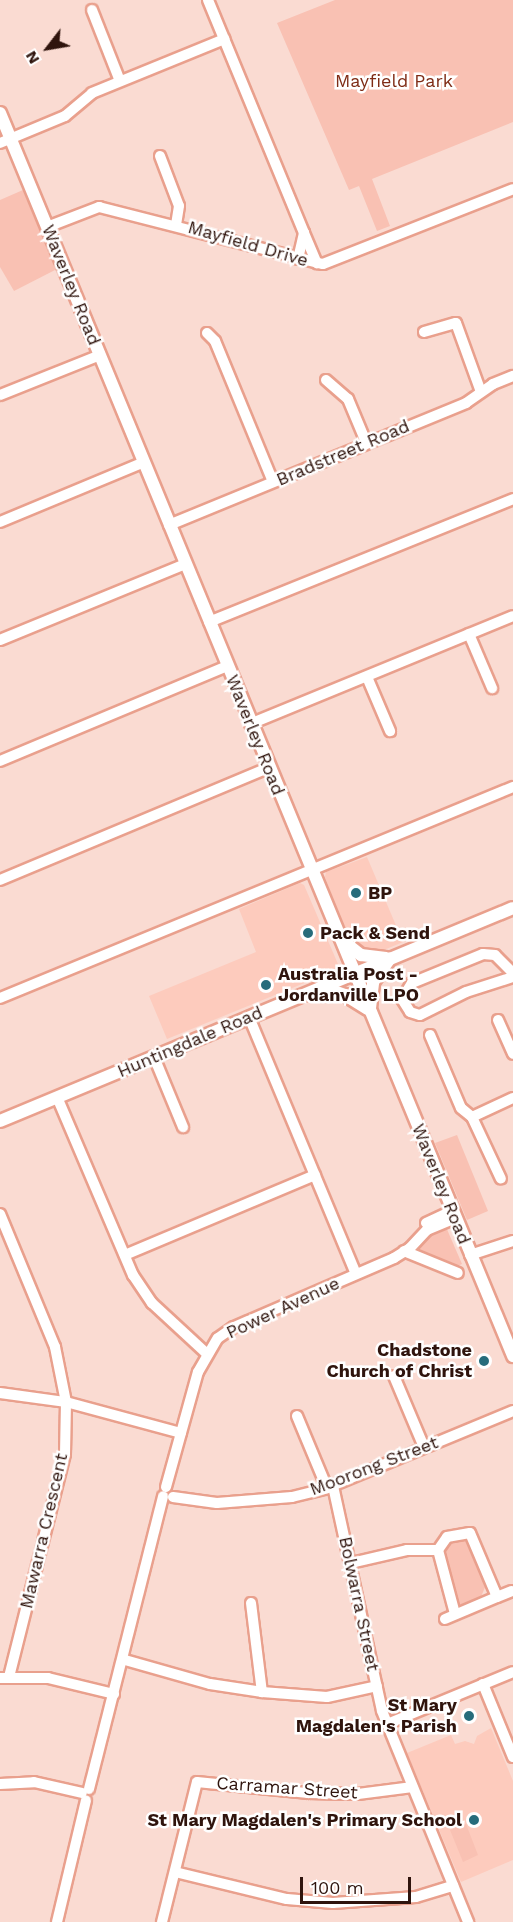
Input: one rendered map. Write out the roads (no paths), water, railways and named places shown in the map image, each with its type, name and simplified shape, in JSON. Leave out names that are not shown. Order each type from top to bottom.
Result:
[{"type":"main road","name":"Waverley Road","points":[[0,113],[5,141],[47,227],[310,870],[512,1352]]},
{"type":"main road","name":"Huntingdale Road","points":[[0,1121],[513,908]]},
{"type":"main road","points":[[339,939],[361,955],[391,958]]},
{"type":"main road","points":[[370,1012],[373,982],[391,958]]},
{"type":"main road","points":[[322,987],[351,998],[370,1012]]},
{"type":"street","points":[[208,0],[317,263]]},
{"type":"street","points":[[92,10],[120,81]]},
{"type":"street","points":[[5,141],[65,116],[92,93],[224,39]]},
{"type":"street","points":[[160,156],[179,206],[176,224]]},
{"type":"street","name":"Mayfield Drive","points":[[47,227],[99,207],[176,224],[298,259],[317,263],[333,262],[513,189]]},
{"type":"street","points":[[298,259],[304,232]]},
{"type":"street","points":[[424,332],[456,323],[482,392]]},
{"type":"street","points":[[207,333],[215,341],[273,482]]},
{"type":"street","points":[[0,395],[100,355]]},
{"type":"street","name":"Bradstreet Road","points":[[169,525],[366,442],[466,403],[513,376]]},
{"type":"street","points":[[326,380],[348,399],[366,442]]},
{"type":"street","points":[[0,522],[144,462]]},
{"type":"street","points":[[209,622],[513,499]]},
{"type":"street","points":[[0,640],[185,564]]},
{"type":"street","points":[[250,724],[513,616]]},
{"type":"street","points":[[469,634],[492,688]]},
{"type":"street","points":[[0,760],[227,666]]},
{"type":"street","points":[[367,677],[390,731]]},
{"type":"street","points":[[0,880],[268,768]]},
{"type":"street","points":[[0,998],[513,787]]},
{"type":"street","points":[[483,954],[495,955],[504,969],[513,975],[466,992],[420,1015],[410,1012],[402,999],[412,983],[483,954]]},
{"type":"street","points":[[249,1017],[356,1274]]},
{"type":"street","points":[[498,1020],[513,1054]]},
{"type":"street","points":[[429,1035],[460,1108],[472,1117],[501,1179]]},
{"type":"street","points":[[154,1057],[183,1127]]},
{"type":"street","points":[[57,1097],[125,1255],[152,1303],[206,1353]]},
{"type":"street","points":[[472,1117],[513,1098]]},
{"type":"street","points":[[125,1255],[315,1175]]},
{"type":"street","name":"Mawarra Crescent","points":[[0,1214],[55,1347],[66,1402],[64,1454],[4,1677]]},
{"type":"street","name":"Power Avenue","points":[[57,1922],[85,1794],[125,1660],[159,1519],[170,1493],[181,1433],[206,1353],[234,1327],[404,1251],[427,1230],[453,1214]]},
{"type":"street","points":[[471,1257],[513,1241]]},
{"type":"street","points":[[404,1251],[458,1273]]},
{"type":"street","points":[[394,1376],[424,1447]]},
{"type":"street","points":[[0,1393],[66,1402],[181,1433]]},
{"type":"street","name":"Moorong Street","points":[[170,1493],[217,1503],[292,1497],[330,1487],[513,1411]]},
{"type":"street","name":"Bolwarra Street","points":[[297,1416],[330,1487],[351,1563],[376,1686],[387,1724],[468,1922]]},
{"type":"street","points":[[497,1598],[470,1533],[447,1537],[438,1550],[450,1617],[497,1598],[512,1591]]},
{"type":"street","points":[[351,1563],[407,1550],[438,1550]]},
{"type":"street","points":[[251,1603],[261,1692]]},
{"type":"street","points":[[125,1660],[210,1684],[261,1692],[327,1697],[376,1686]]},
{"type":"street","points":[[387,1724],[513,1672]]},
{"type":"street","points":[[4,1677],[48,1678],[114,1694]]},
{"type":"street","points":[[483,1684],[513,1757]]},
{"type":"street","points":[[0,1784],[34,1782],[85,1794]]},
{"type":"street","name":"Carramar Street","points":[[162,1922],[197,1782],[308,1793],[358,1794],[413,1787]]},
{"type":"street","points":[[175,1872],[287,1899],[333,1903],[416,1897],[453,1886]]},
{"type":"place","name":"BP","points":[[356,893]]},
{"type":"place","name":"Pack & Send","points":[[308,933]]},
{"type":"place","name":"Australia Post - Jordanville LPO","points":[[266,985]]},
{"type":"place","name":"Chadstone Church of Christ","points":[[484,1361]]},
{"type":"place","name":"St Mary Magdalen's Parish","points":[[469,1716]]},
{"type":"place","name":"St Mary Magdalen's Primary School","points":[[474,1820]]},
{"type":"park label","name":"Mayfield Park","points":[[394,81]]}]
